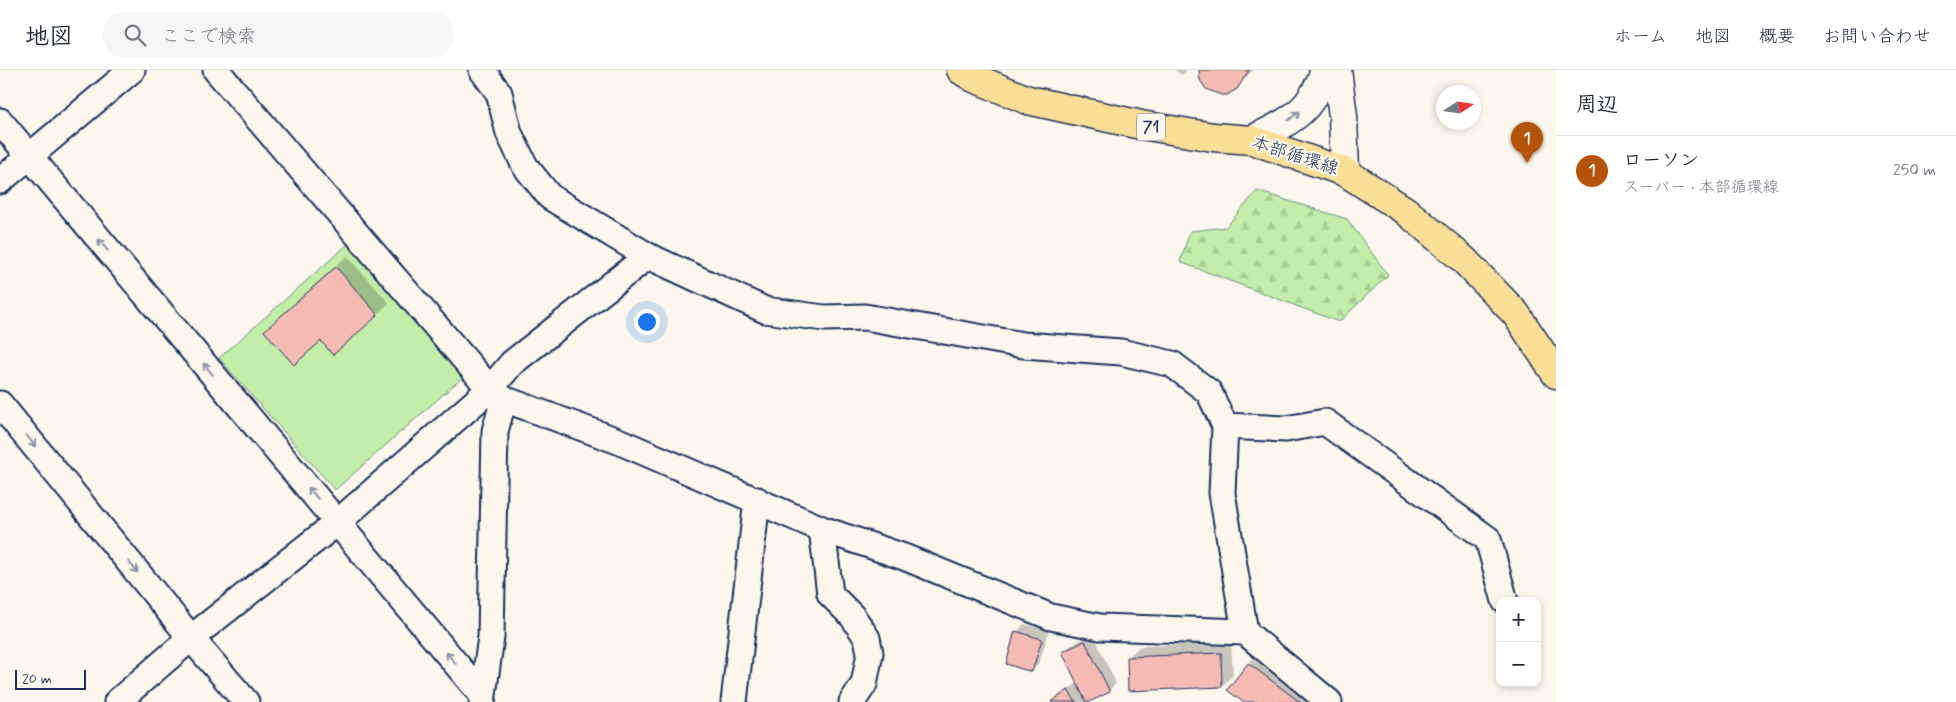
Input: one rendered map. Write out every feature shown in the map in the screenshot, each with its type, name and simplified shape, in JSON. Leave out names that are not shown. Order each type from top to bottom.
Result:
[{"type":"main road","name":"本部循環線","points":[[961,70],[974,78],[1028,100],[1141,125],[1213,137],[1252,140],[1345,172],[1406,211],[1463,259],[1516,314],[1556,374]]},
{"type":"street","points":[[0,181],[132,70]]},
{"type":"street","points":[[216,70],[497,394],[618,441],[822,529],[904,557],[1051,616],[1100,627],[1245,632],[1329,702]]},
{"type":"street","points":[[482,70],[498,93],[509,133],[525,166],[550,197],[648,256],[765,310],[824,318],[865,317],[1023,346],[1121,352],[1172,364],[1209,392],[1225,426],[1222,493],[1245,632]]},
{"type":"street","points":[[1252,140],[1285,123],[1307,107],[1325,70]]},
{"type":"street","points":[[1337,70],[1343,116],[1345,172]]},
{"type":"street","points":[[0,121],[338,522],[482,699]]},
{"type":"street","points":[[482,699],[491,637],[497,394],[512,363],[648,256]]},
{"type":"street","points":[[117,702],[191,638],[497,394]]},
{"type":"street","points":[[0,404],[191,638],[246,702]]},
{"type":"street","points":[[1225,426],[1286,429],[1324,422],[1488,539],[1504,597]]},
{"type":"street","points":[[734,702],[757,500]]},
{"type":"street","points":[[822,529],[830,594],[853,618],[867,638],[870,653],[864,684],[852,702]]},
{"type":"green space","points":[[1257,191],[1347,219],[1388,275],[1339,322],[1180,262],[1190,231],[1226,227]]},
{"type":"green space","points":[[348,244],[464,376],[335,490],[219,358]]},
{"type":"building","points":[[1199,70],[1249,70],[1237,89],[1227,95],[1221,95],[1206,89],[1200,80]]},
{"type":"building","points":[[336,267],[378,315],[333,355],[321,341],[294,365],[264,331]]},
{"type":"building","points":[[1015,631],[1042,639],[1032,672],[1006,664]]},
{"type":"building","points":[[1085,641],[1110,692],[1089,702],[1086,702],[1062,652]]},
{"type":"building","points":[[1221,653],[1222,687],[1128,691],[1127,657]]},
{"type":"building","points":[[1248,663],[1300,702],[1243,702],[1227,690]]},
{"type":"building","points":[[1068,690],[1076,702],[1051,702]]},
{"type":"place","name":"ローソン","points":[[1527,163]]}]
